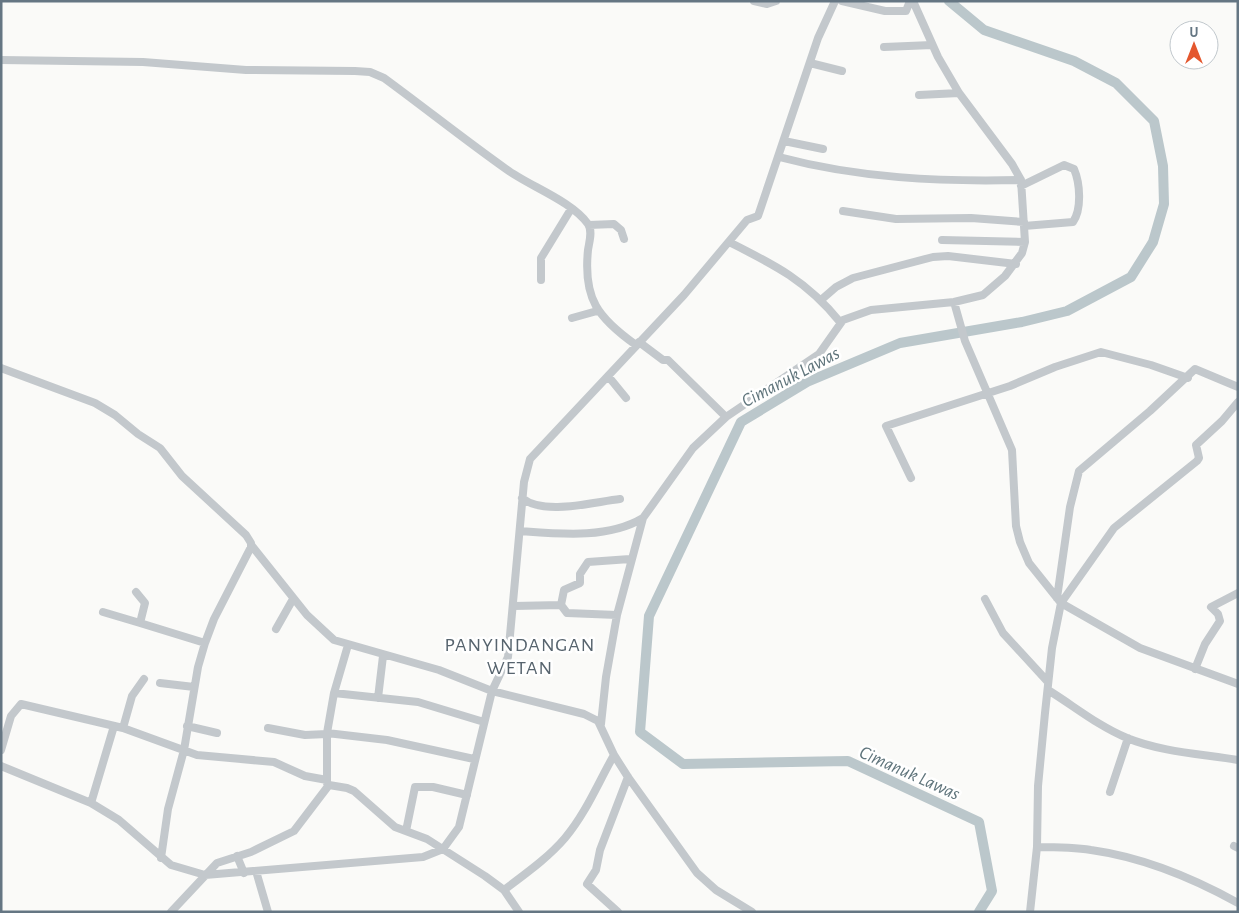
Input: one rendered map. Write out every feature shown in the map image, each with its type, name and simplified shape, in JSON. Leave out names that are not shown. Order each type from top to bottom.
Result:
[{"type":"street","points":[[754,1],[767,4],[776,1]]},
{"type":"street","points":[[446,852],[459,827],[492,691],[508,657],[514,606],[522,498],[526,471],[532,456],[684,295],[749,218],[760,214],[818,38],[835,1]]},
{"type":"street","points":[[842,1],[896,12],[906,11],[912,1]]},
{"type":"street","points":[[752,912],[704,881],[614,755],[601,724],[606,677],[617,615],[630,560],[643,518],[673,474],[694,448],[726,417],[819,354],[829,343],[840,322],[852,315],[871,310],[954,302],[982,295],[991,290],[1016,264],[1025,242],[1021,183],[1012,164],[959,93],[932,45],[912,1]]},
{"type":"street","points":[[884,47],[932,45]]},
{"type":"street","points":[[1,60],[143,62],[246,70],[370,72],[384,78],[508,170],[571,209],[589,225],[590,234],[586,271],[597,311],[612,328],[663,360],[668,360],[726,417]]},
{"type":"street","points":[[810,62],[842,71]]},
{"type":"street","points":[[919,96],[959,93]]},
{"type":"street","points":[[784,141],[823,149]]},
{"type":"street","points":[[779,157],[868,175],[939,180],[1021,183],[1064,165],[1074,169],[1077,177],[1077,212],[1073,222],[1024,224],[963,218],[896,219],[843,211]]},
{"type":"street","points":[[541,280],[541,258],[571,209]]},
{"type":"street","points":[[589,225],[614,224],[621,230],[624,239]]},
{"type":"street","points":[[942,240],[1025,242]]},
{"type":"street","points":[[729,242],[780,267],[821,300],[840,322]]},
{"type":"street","points":[[821,300],[836,287],[853,278],[933,257],[948,256],[1016,264]]},
{"type":"street","points":[[954,302],[965,341],[1012,450],[1016,526],[1020,542],[1029,563],[1059,600],[1140,648],[1238,684]]},
{"type":"street","points":[[572,318],[597,311]]},
{"type":"street","points":[[911,478],[886,426],[1013,385],[1054,367],[1101,352],[1151,365],[1188,378]]},
{"type":"street","points":[[1,368],[95,403],[115,415],[138,434],[160,448],[182,476],[246,535],[252,546],[293,599],[326,634],[348,646],[439,670],[492,691],[584,714],[601,724]]},
{"type":"street","points":[[1030,912],[1037,847],[1038,786],[1048,686],[1070,507],[1077,473],[1188,378],[1195,369],[1238,387]]},
{"type":"street","points":[[608,376],[626,398]]},
{"type":"street","points":[[1059,600],[1109,534],[1197,461],[1199,458],[1196,445],[1238,402]]},
{"type":"street","points":[[522,498],[531,504],[551,507],[620,499]]},
{"type":"street","points":[[520,531],[552,533],[609,531],[626,527],[643,518]]},
{"type":"street","points":[[161,858],[168,809],[184,750],[194,687],[205,643],[214,619],[252,546]]},
{"type":"street","points":[[617,615],[567,613],[561,605],[564,590],[580,583],[580,574],[588,562],[630,560]]},
{"type":"street","points":[[136,592],[145,603],[140,623]]},
{"type":"street","points":[[1195,669],[1205,644],[1220,621],[1218,614],[1211,607],[1238,593]]},
{"type":"street","points":[[276,629],[293,599]]},
{"type":"street","points":[[985,599],[1004,633],[1048,686],[1098,724],[1128,738],[1166,748],[1238,760]]},
{"type":"street","points":[[514,606],[561,605]]},
{"type":"street","points":[[103,612],[205,643]]},
{"type":"street","points":[[171,912],[220,860],[251,852],[294,831],[305,818],[327,783],[327,733],[334,693],[348,646]]},
{"type":"street","points":[[378,698],[383,656]]},
{"type":"street","points":[[123,728],[132,696],[144,679]]},
{"type":"street","points":[[160,683],[194,687]]},
{"type":"street","points":[[334,693],[418,702],[484,722]]},
{"type":"street","points":[[1,750],[11,716],[16,713],[21,704],[123,728],[184,750],[213,758],[271,762],[305,776],[354,791],[390,823],[427,839],[485,876],[504,890],[519,912]]},
{"type":"street","points":[[91,803],[114,726]]},
{"type":"street","points":[[187,726],[217,734]]},
{"type":"street","points":[[268,728],[305,735],[327,733],[387,740],[474,759]]},
{"type":"street","points":[[1110,792],[1128,738]]},
{"type":"street","points":[[504,890],[538,863],[567,836],[590,803],[614,755]]},
{"type":"street","points":[[1,766],[91,803],[119,820],[161,858],[177,868],[203,878],[256,871],[423,857],[446,852]]},
{"type":"street","points":[[618,912],[587,884],[597,868],[600,850],[628,777]]},
{"type":"street","points":[[406,831],[415,787],[433,787],[467,795]]},
{"type":"street","points":[[1037,847],[1088,849],[1134,859],[1206,887],[1238,903]]},
{"type":"street","points":[[237,856],[244,873]]},
{"type":"street","points":[[256,871],[268,912]]},
{"type":"waterway","name":"Cimanuk Lawas","points":[[949,1],[984,30],[1074,61],[1116,83],[1154,121],[1163,166],[1164,204],[1153,242],[1131,277],[1067,311],[1022,322],[900,343],[807,382],[741,422],[649,616],[640,732],[683,764],[848,761],[979,822],[992,891],[979,912]]},
{"type":"district","name":"PANYINDANGAN WETAN","points":[[520,656]]}]
